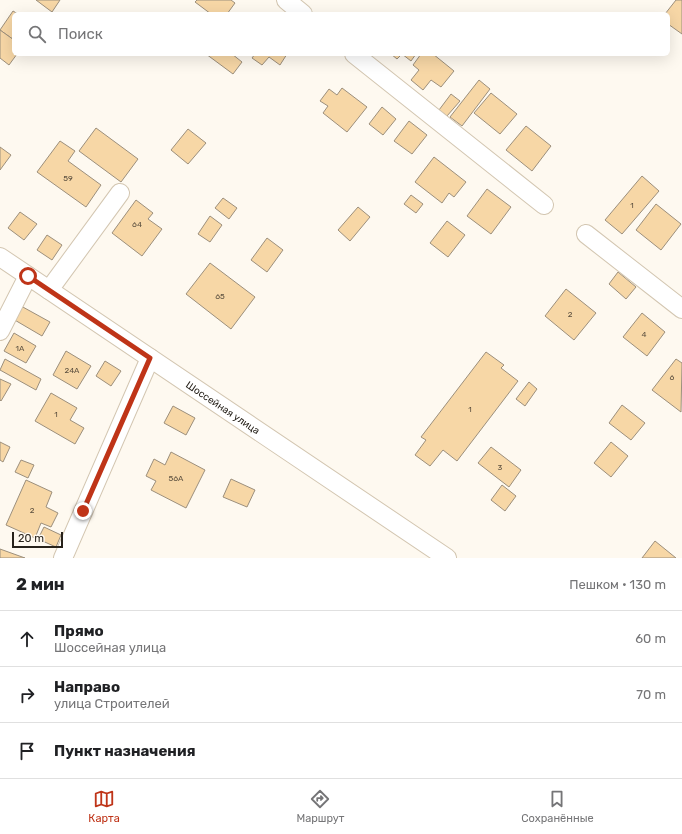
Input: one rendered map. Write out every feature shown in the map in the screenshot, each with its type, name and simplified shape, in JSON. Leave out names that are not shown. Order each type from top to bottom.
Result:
[{"type":"street","points":[[286,0],[301,12]]},
{"type":"street","points":[[357,56],[544,205]]},
{"type":"street","points":[[49,290],[120,193]]},
{"type":"street","points":[[586,234],[682,309]]},
{"type":"street","name":"Шоссейная улица","points":[[0,257],[446,558]]},
{"type":"street","points":[[0,331],[28,276]]},
{"type":"street","points":[[63,558],[150,358]]},
{"type":"building","points":[[36,0],[60,0],[52,12]]},
{"type":"building","points":[[197,0],[231,0],[235,3],[228,12],[208,12],[195,2]]},
{"type":"building","points":[[676,0],[682,0],[682,34],[670,25],[670,12],[667,12]]},
{"type":"building","points":[[12,12],[12,39],[0,30]]},
{"type":"building","points":[[0,30],[12,39],[12,56],[16,56],[9,65],[0,58]]},
{"type":"building","points":[[209,56],[234,56],[242,62],[233,74]]},
{"type":"building","points":[[254,56],[286,56],[280,65],[269,57],[262,65],[252,58]]},
{"type":"building","points":[[405,56],[415,56],[411,61]]},
{"type":"building","points":[[420,56],[435,56],[454,71],[441,87],[431,80],[423,90],[411,80],[419,70],[413,65]]},
{"type":"building","points":[[479,80],[490,89],[462,126],[450,117]]},
{"type":"building","points":[[342,88],[367,107],[347,132],[323,113],[328,106],[320,101],[329,89],[337,95]]},
{"type":"building","points":[[491,93],[517,114],[500,134],[474,113]]},
{"type":"building","points":[[451,94],[460,101],[447,116],[439,110]]},
{"type":"building","points":[[382,107],[396,119],[383,135],[369,124]]},
{"type":"building","points":[[409,121],[427,135],[412,154],[394,141]]},
{"type":"building","points":[[526,126],[551,146],[532,171],[506,150]]},
{"type":"building","points":[[96,128],[138,159],[121,182],[79,151]]},
{"type":"building","points":[[188,129],[206,143],[188,164],[171,150]]},
{"type":"building","points":[[60,141],[75,151],[68,161],[101,185],[86,207],[37,172]]},
{"type":"building","points":[[0,147],[11,155],[0,170]]},
{"type":"building","points":[[434,157],[466,182],[454,197],[449,193],[442,203],[415,182]]},
{"type":"building","points":[[642,176],[659,191],[622,234],[605,220]]},
{"type":"building","points":[[487,189],[511,207],[491,234],[467,216]]},
{"type":"building","points":[[411,195],[423,204],[416,213],[404,204]]},
{"type":"building","points":[[223,198],[237,208],[229,219],[215,208]]},
{"type":"building","points":[[136,200],[153,213],[148,219],[162,229],[142,256],[112,233]]},
{"type":"building","points":[[656,204],[681,224],[661,250],[636,230]]},
{"type":"building","points":[[358,207],[370,217],[350,241],[338,230]]},
{"type":"building","points":[[20,212],[37,224],[24,240],[8,228]]},
{"type":"building","points":[[210,216],[222,225],[210,242],[198,234]]},
{"type":"building","points":[[447,221],[465,235],[448,257],[430,243]]},
{"type":"building","points":[[47,235],[62,245],[52,260],[37,250]]},
{"type":"building","points":[[267,238],[283,250],[267,272],[251,260]]},
{"type":"building","points":[[210,263],[255,297],[231,329],[186,294]]},
{"type":"building","points":[[618,272],[636,287],[626,299],[609,284]]},
{"type":"building","points":[[566,289],[596,313],[574,340],[545,316]]},
{"type":"building","points":[[21,306],[50,322],[42,336],[13,319]]},
{"type":"building","points":[[642,313],[665,332],[647,356],[623,337]]},
{"type":"building","points":[[14,333],[36,346],[26,363],[4,351]]},
{"type":"building","points":[[66,351],[91,366],[77,389],[53,375]]},
{"type":"building","points":[[486,352],[504,365],[501,368],[518,381],[457,461],[443,450],[430,466],[415,455],[426,440],[421,437]]},
{"type":"building","points":[[5,359],[41,379],[36,390],[0,370]]},
{"type":"building","points":[[676,359],[682,363],[681,412],[652,390]]},
{"type":"building","points":[[105,361],[121,371],[111,386],[96,376]]},
{"type":"building","points":[[0,379],[11,384],[1,401],[0,400]]},
{"type":"building","points":[[529,382],[537,389],[525,406],[516,399]]},
{"type":"building","points":[[51,393],[77,408],[70,420],[84,428],[75,444],[35,421]]},
{"type":"building","points":[[622,405],[645,423],[631,440],[609,423]]},
{"type":"building","points":[[173,406],[195,418],[186,435],[164,423]]},
{"type":"building","points":[[0,442],[10,447],[3,462],[0,460]]},
{"type":"building","points":[[611,442],[628,456],[611,477],[594,463]]},
{"type":"building","points":[[491,447],[521,470],[509,487],[478,463]]},
{"type":"building","points":[[171,452],[205,470],[186,508],[151,490],[156,481],[146,476],[154,459],[165,465]]},
{"type":"building","points":[[21,460],[34,465],[28,478],[15,472]]},
{"type":"building","points":[[231,479],[255,490],[247,507],[223,497]]},
{"type":"building","points":[[26,480],[52,492],[46,507],[58,513],[51,527],[41,523],[35,538],[6,525]]},
{"type":"building","points":[[502,485],[516,496],[505,511],[491,500]]},
{"type":"building","points":[[44,527],[61,535],[56,547],[38,539]]},
{"type":"building","points":[[655,541],[676,558],[642,558]]},
{"type":"building","points":[[0,549],[25,558],[0,558]]},
{"type":"route","points":[[28,276],[150,358],[83,511]]}]
